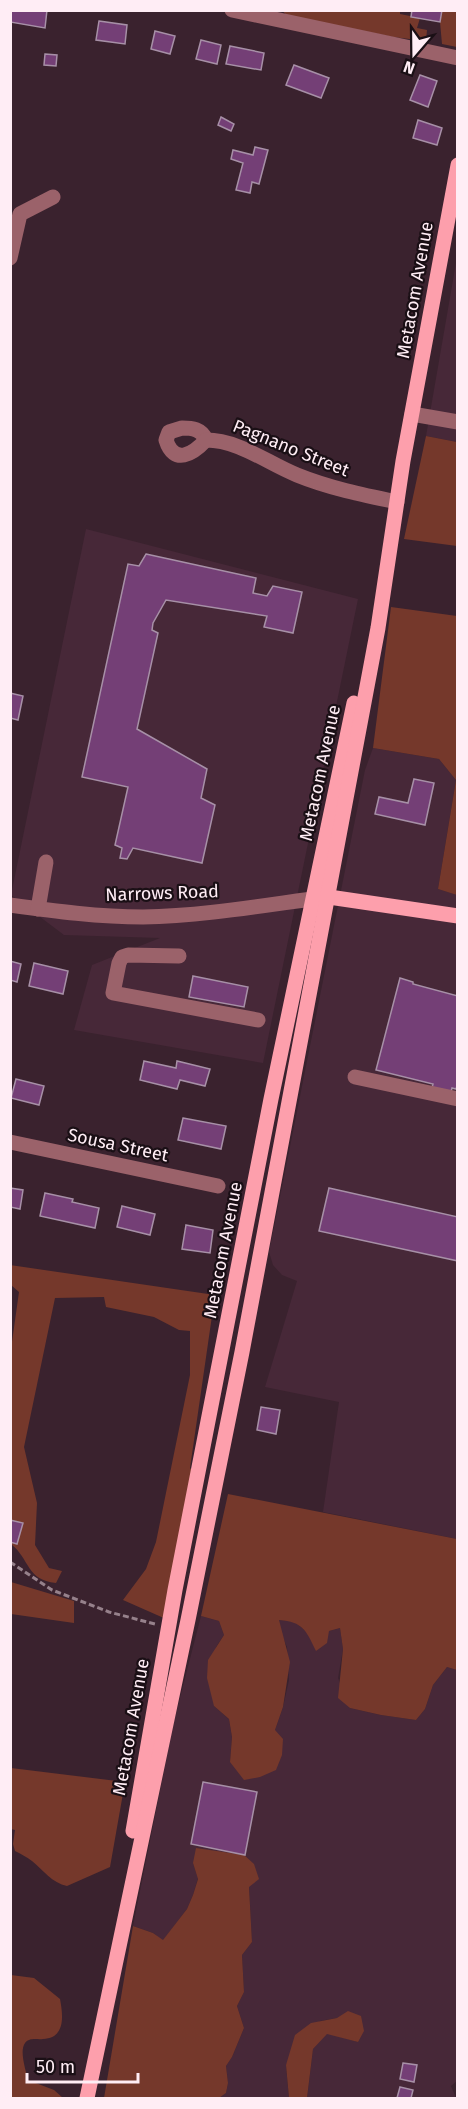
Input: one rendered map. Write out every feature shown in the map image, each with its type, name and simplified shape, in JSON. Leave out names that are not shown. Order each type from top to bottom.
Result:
[{"type":"main road","name":"Metacom Avenue","points":[[87,2098],[216,1484],[340,798],[393,528],[412,414],[449,250],[458,165]]},
{"type":"main road","name":"Metacom Avenue","points":[[111,1983],[134,1827],[169,1627],[271,1099],[322,898]]},
{"type":"main road","points":[[322,898],[458,916]]},
{"type":"street","points":[[232,10],[271,14],[458,58]]},
{"type":"street","points":[[10,258],[16,212],[53,197]]},
{"type":"street","points":[[412,414],[458,422]]},
{"type":"street","name":"Pagnano Street","points":[[206,440],[222,440],[299,476],[337,489],[397,502]]},
{"type":"street","points":[[38,909],[46,862]]},
{"type":"street","name":"Narrows Road","points":[[10,905],[106,915],[145,916],[228,911],[322,898]]},
{"type":"street","points":[[179,956],[128,955],[122,957],[113,993],[258,1020]]},
{"type":"street","points":[[355,1077],[458,1099]]},
{"type":"street","name":"Sousa Street","points":[[10,1142],[218,1186]]},
{"type":"street","points":[[198,1480],[216,1484]]},
{"type":"path","points":[[10,1562],[52,1590],[109,1612],[169,1627]]},
{"type":"shaded area","points":[[282,10],[400,11],[400,14],[420,18],[417,28],[427,30],[426,41],[393,37],[286,15]]},
{"type":"shaded area","points":[[442,11],[457,11],[457,47],[442,44],[440,22]]},
{"type":"shaded area","points":[[457,257],[457,442],[426,436]]},
{"type":"shaded area","points":[[426,436],[457,442],[457,546],[404,539]]},
{"type":"shaded area","points":[[86,529],[358,599],[263,1063],[74,1030],[92,965],[160,938],[64,935],[11,895]]},
{"type":"shaded area","points":[[391,607],[457,616],[457,895],[438,889],[456,780],[439,759],[373,748]]},
{"type":"shaded area","points":[[373,748],[439,759],[456,780],[438,889],[458,895],[457,1539],[323,1512],[339,1402],[265,1387],[297,1281],[282,1275],[273,1265],[269,1252],[365,770]]},
{"type":"shaded area","points":[[10,1265],[215,1295],[190,1468],[196,1475],[166,1619],[123,1600],[146,1569],[156,1542],[190,1375],[190,1331],[179,1330],[154,1317],[106,1307],[104,1297],[55,1298],[24,1447],[37,1503],[35,1545],[49,1568],[62,1571],[56,1583],[46,1581],[34,1573],[11,1544],[10,1356],[19,1292],[11,1285]]},
{"type":"shaded area","points":[[228,1494],[457,1539],[457,1670],[447,1667],[433,1685],[425,1709],[416,1720],[350,1708],[338,1698],[343,1649],[340,1628],[329,1631],[327,1643],[316,1651],[303,1628],[294,1623],[279,1620],[290,1662],[283,1707],[275,1730],[283,1739],[282,1755],[276,1770],[260,1777],[244,1780],[230,1762],[232,1737],[229,1719],[214,1706],[207,1678],[208,1660],[224,1635],[219,1621],[201,1616]]},
{"type":"shaded area","points":[[11,1582],[74,1601],[74,1623],[11,1614]]},
{"type":"shaded area","points":[[201,1616],[219,1621],[224,1635],[216,1647],[214,1706],[229,1719],[232,1737],[230,1762],[275,1730],[283,1707],[289,1680],[287,1647],[278,1620],[294,1621],[308,1633],[317,1650],[329,1631],[340,1628],[343,1649],[338,1678],[350,1708],[416,1720],[425,1709],[433,1685],[447,1667],[457,1670],[458,2080],[451,2086],[456,2098],[307,2098],[313,2049],[327,2033],[358,2042],[337,2018],[320,2021],[286,2065],[289,2098],[219,2098],[226,2093],[228,2083],[226,2066],[244,2028],[237,2006],[244,1992],[242,1955],[252,1942],[249,1887],[193,1863],[198,1878],[193,1895],[187,1909],[163,1941],[153,1933],[133,1926],[174,1721]]},
{"type":"shaded area","points":[[11,1768],[125,1782],[110,1867],[67,1886],[52,1879],[30,1860],[15,1851],[13,1844],[15,1830],[11,1829]]},
{"type":"shaded area","points":[[196,1848],[244,1855],[254,1864],[259,1879],[249,1887],[252,1942],[242,1955],[244,1992],[237,2006],[244,2028],[226,2066],[228,2083],[226,2093],[219,2098],[104,2098],[133,1926],[153,1933],[163,1940],[187,1909],[193,1895],[198,1879],[193,1863]]},
{"type":"shaded area","points":[[11,1975],[34,1978],[60,1999],[62,2018],[56,2035],[27,2041],[23,2047],[23,2056],[28,2080],[54,2090],[63,2098],[11,2098]]},
{"type":"shaded area","points":[[348,2011],[361,2016],[364,2031],[358,2042],[327,2034],[313,2049],[307,2098],[289,2098],[286,2065],[295,2035],[311,2023],[337,2018]]},
{"type":"building","points":[[11,10],[47,10],[45,28],[10,22]]},
{"type":"building","points":[[412,10],[442,10],[440,22],[411,17]]},
{"type":"building","points":[[99,21],[127,25],[125,44],[96,40]]},
{"type":"building","points":[[155,31],[175,36],[170,54],[151,49]]},
{"type":"building","points":[[201,40],[221,45],[217,64],[196,59]]},
{"type":"building","points":[[230,46],[264,53],[261,70],[226,64]]},
{"type":"building","points":[[45,54],[57,55],[56,66],[44,65]]},
{"type":"building","points":[[294,65],[329,78],[321,98],[286,85]]},
{"type":"building","points":[[420,75],[437,81],[428,107],[410,100]]},
{"type":"building","points":[[221,117],[234,124],[231,131],[218,125]]},
{"type":"building","points":[[418,120],[442,128],[437,145],[413,138]]},
{"type":"building","points":[[255,147],[268,150],[259,184],[252,182],[250,193],[236,190],[243,163],[231,159],[233,150],[253,155]]},
{"type":"building","points":[[146,554],[256,578],[253,593],[267,596],[273,586],[302,592],[293,633],[264,627],[267,616],[166,600],[153,623],[152,630],[158,633],[137,729],[207,769],[201,798],[215,805],[202,863],[133,848],[127,859],[120,858],[122,848],[115,845],[128,787],[82,777],[128,564],[139,566]]},
{"type":"building","points":[[10,693],[23,696],[18,720],[10,718]]},
{"type":"building","points":[[414,779],[434,783],[425,825],[375,814],[379,797],[408,803]]},
{"type":"building","points":[[10,961],[21,964],[17,982],[10,980]]},
{"type":"building","points":[[34,963],[68,971],[63,994],[29,986]]},
{"type":"building","points":[[193,976],[248,987],[244,1007],[189,997]]},
{"type":"building","points":[[400,978],[413,982],[413,984],[458,996],[458,1083],[456,1089],[452,1088],[449,1100],[430,1095],[433,1084],[376,1070]]},
{"type":"building","points":[[144,1061],[176,1068],[177,1061],[210,1069],[205,1086],[180,1080],[177,1089],[140,1080]]},
{"type":"building","points":[[16,1079],[44,1086],[39,1105],[11,1098]]},
{"type":"building","points":[[183,1118],[226,1126],[221,1149],[178,1140]]},
{"type":"building","points":[[10,1188],[23,1190],[20,1209],[10,1207]]},
{"type":"building","points":[[329,1188],[458,1217],[458,1261],[319,1231]]},
{"type":"building","points":[[45,1193],[99,1208],[95,1228],[40,1216]]},
{"type":"building","points":[[122,1206],[155,1214],[150,1235],[117,1227]]},
{"type":"building","points":[[186,1225],[213,1230],[210,1253],[182,1249]]},
{"type":"building","points":[[261,1407],[280,1410],[276,1434],[257,1430]]},
{"type":"building","points":[[10,1520],[23,1523],[17,1544],[10,1542]]},
{"type":"building","points":[[203,1782],[257,1792],[245,1855],[191,1844]]},
{"type":"building","points":[[403,2063],[417,2065],[414,2082],[400,2079]]},
{"type":"building","points":[[400,2087],[413,2090],[411,2098],[397,2098]]}]
